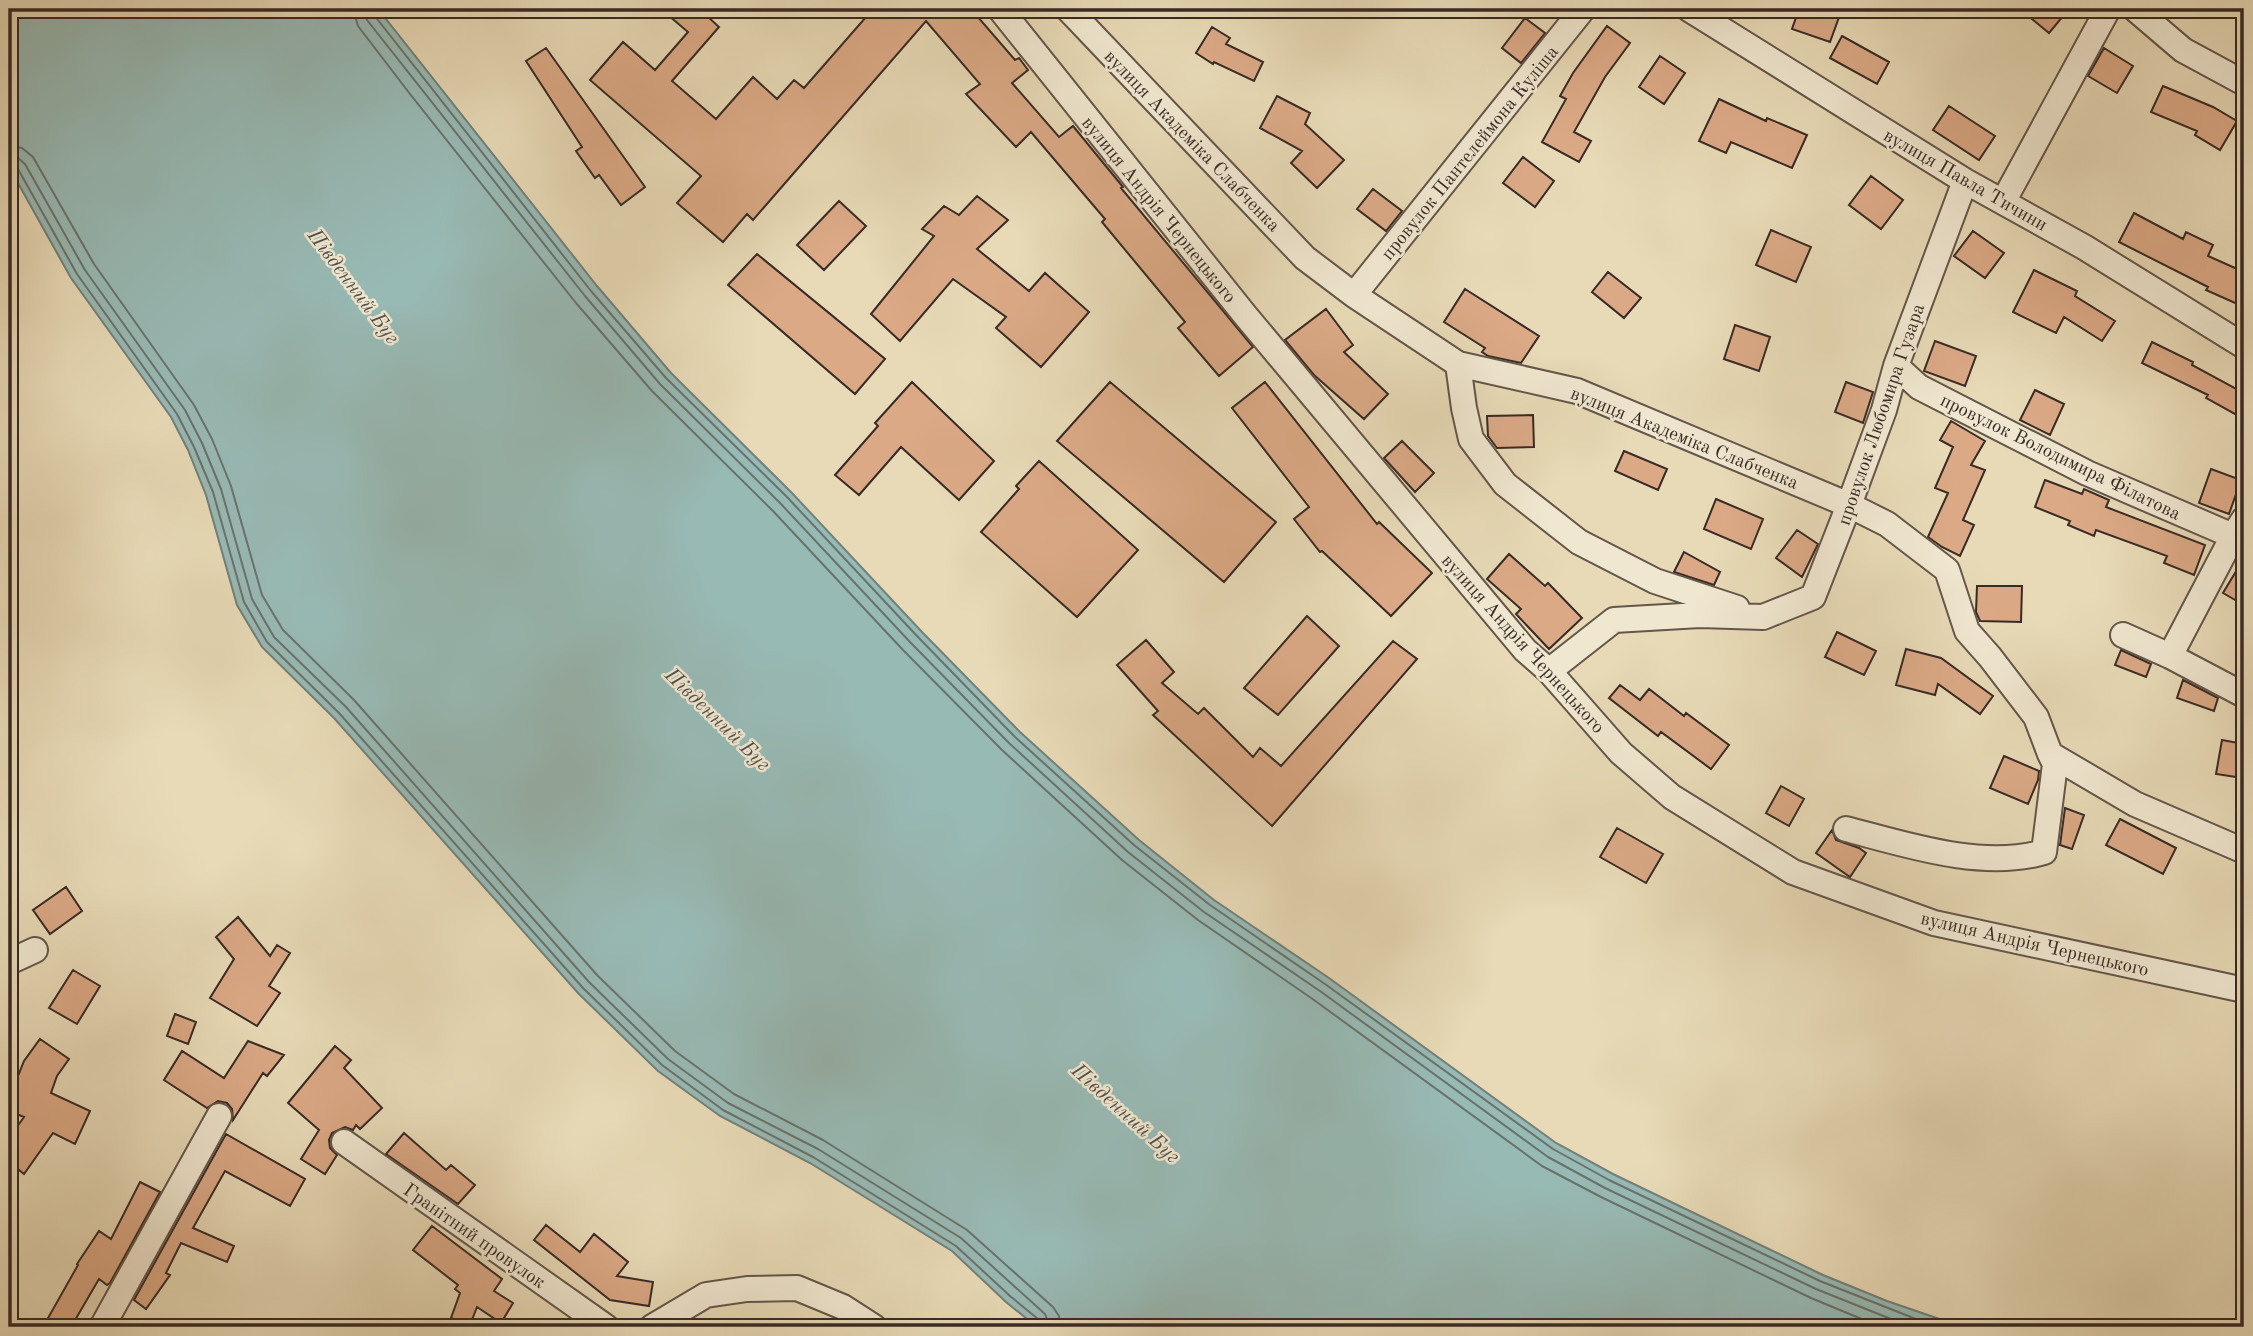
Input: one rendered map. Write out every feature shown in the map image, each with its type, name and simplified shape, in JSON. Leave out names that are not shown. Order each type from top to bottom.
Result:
[{"type":"street","name":"вулиця Андрія Чернецького","points":[[1000,9],[1245,314],[1525,650],[1549,671],[1621,752],[1672,797],[1793,872],[1934,923],[2244,990]]},
{"type":"street","name":"вулиця Академіка Слабченка","points":[[1068,9],[1305,258],[1354,295],[1458,364],[1577,391],[1849,505],[1887,524],[1947,570],[1967,631],[2036,717],[2055,764],[2044,852],[2024,858],[1943,855],[1846,829]]},
{"type":"street","name":"провулок Пантелеймона Куліша","points":[[1354,295],[1583,9]]},
{"type":"street","name":"вулиця Павла Тичини","points":[[1689,9],[1965,181],[2084,247],[2244,346]]},
{"type":"street","points":[[2003,202],[2108,9]]},
{"type":"street","points":[[2135,9],[2183,50],[2244,83]]},
{"type":"street","name":"провулок Любомира Гузара","points":[[1763,617],[1813,597],[1884,410],[1896,366],[1965,181]]},
{"type":"street","points":[[1458,364],[1464,408],[1472,439],[1505,484],[1579,542],[1655,581],[1763,617]]},
{"type":"street","name":"провулок Володимира Філатова","points":[[1896,366],[1919,387],[2087,473],[2239,527],[2169,656]]},
{"type":"street","points":[[1549,671],[1614,620],[1700,615],[1763,617]]},
{"type":"street","points":[[2123,635],[2244,695]]},
{"type":"street","points":[[2050,754],[2135,804],[2244,852]]},
{"type":"street","points":[[9,962],[36,950]]},
{"type":"street","points":[[102,1327],[219,1116]]},
{"type":"street","name":"Гранітний провулок","points":[[344,1142],[606,1327]]},
{"type":"street","points":[[652,1327],[706,1296],[747,1289],[797,1288],[843,1307],[874,1327]]},
{"type":"water","name":"Південний Буг","points":[[9,9],[378,9],[597,286],[671,373],[792,493],[1020,732],[1139,840],[1214,900],[1329,978],[1556,1143],[1613,1174],[1823,1275],[1963,1327],[1037,1327],[952,1251],[810,1163],[720,1116],[658,1071],[578,993],[334,718],[262,647],[237,605],[206,495],[171,417],[71,278],[9,167]]},
{"type":"building","points":[[661,9],[713,9],[707,16],[719,27],[672,81],[716,119],[753,77],[777,99],[794,80],[804,88],[873,9],[971,9],[1015,60],[1019,58],[1028,70],[1012,83],[1059,137],[1073,126],[1253,347],[1219,376],[1178,328],[1185,322],[1102,222],[1105,219],[1031,132],[1016,147],[966,94],[980,84],[926,21],[753,220],[747,214],[723,242],[677,203],[701,176],[590,80],[623,42],[655,70],[688,32]]},
{"type":"building","points":[[1799,9],[1842,9],[1830,42],[1792,29]]},
{"type":"building","points":[[2020,9],[2069,9],[2049,33]]},
{"type":"building","points":[[1525,18],[1545,33],[1521,63],[1502,48]]},
{"type":"building","points":[[1607,26],[1630,43],[1605,77],[1574,132],[1591,141],[1579,162],[1542,142],[1566,99],[1560,96]]},
{"type":"building","points":[[1212,27],[1230,38],[1226,44],[1263,62],[1254,81],[1214,62],[1213,64],[1196,53]]},
{"type":"building","points":[[1842,36],[1889,62],[1877,84],[1830,58]]},
{"type":"building","points":[[546,48],[645,187],[621,205],[599,175],[595,178],[576,151],[582,147],[526,61]]},
{"type":"building","points":[[2104,48],[2133,66],[2117,93],[2088,76]]},
{"type":"building","points":[[1660,56],[1685,73],[1664,104],[1639,87]]},
{"type":"building","points":[[2163,86],[2213,107],[2237,121],[2220,150],[2195,135],[2197,131],[2151,112]]},
{"type":"building","points":[[1277,96],[1310,113],[1305,124],[1344,160],[1317,188],[1291,163],[1302,151],[1260,128]]},
{"type":"building","points":[[1719,99],[1766,121],[1767,118],[1807,135],[1792,168],[1731,142],[1726,153],[1699,141]]},
{"type":"building","points":[[1949,106],[1995,136],[1979,160],[1933,130]]},
{"type":"building","points":[[1523,157],[1554,181],[1535,207],[1503,183]]},
{"type":"building","points":[[1871,176],[1903,200],[1881,229],[1849,205]]},
{"type":"building","points":[[1373,189],[1402,211],[1386,231],[1357,209]]},
{"type":"building","points":[[977,196],[1008,220],[977,249],[1029,291],[1045,273],[1089,312],[1041,367],[996,328],[1006,317],[953,279],[900,341],[871,314],[934,236],[922,229],[944,206],[959,215]]},
{"type":"building","points":[[839,201],[866,226],[824,270],[797,245]]},
{"type":"building","points":[[2134,213],[2183,239],[2186,232],[2213,245],[2208,256],[2244,272],[2244,307],[2206,290],[2208,287],[2119,242]]},
{"type":"building","points":[[1771,230],[1811,247],[1796,282],[1756,265]]},
{"type":"building","points":[[1973,231],[2004,253],[1985,278],[1954,256]]},
{"type":"building","points":[[757,254],[885,359],[855,394],[728,285]]},
{"type":"building","points":[[2034,270],[2077,291],[2075,296],[2115,321],[2102,341],[2064,317],[2056,333],[2013,312]]},
{"type":"building","points":[[1608,272],[1641,298],[1624,318],[1592,292]]},
{"type":"building","points":[[1465,289],[1539,336],[1521,363],[1488,356],[1482,352],[1485,348],[1444,322]]},
{"type":"building","points":[[1326,309],[1353,345],[1344,352],[1388,394],[1364,419],[1314,375],[1285,340]]},
{"type":"building","points":[[1735,325],[1770,337],[1759,371],[1724,359]]},
{"type":"building","points":[[1935,341],[1976,356],[1965,386],[1924,371]]},
{"type":"building","points":[[2152,342],[2193,362],[2192,365],[2244,393],[2244,419],[2206,398],[2208,395],[2142,363]]},
{"type":"building","points":[[912,382],[994,461],[959,500],[901,447],[859,495],[835,475],[878,426],[875,423]]},
{"type":"building","points":[[1110,382],[1276,522],[1224,582],[1057,441]]},
{"type":"building","points":[[1265,382],[1377,524],[1379,522],[1432,573],[1391,616],[1320,552],[1294,519],[1309,507],[1232,408]]},
{"type":"building","points":[[1846,382],[1873,392],[1863,423],[1835,412]]},
{"type":"building","points":[[2035,390],[2064,404],[2050,435],[2020,420]]},
{"type":"building","points":[[1533,415],[1534,447],[1497,448],[1488,436],[1487,416]]},
{"type":"building","points":[[1951,421],[1985,441],[1971,465],[1985,470],[1963,520],[1974,525],[1960,556],[1928,537],[1948,493],[1935,488],[1953,447],[1940,440]]},
{"type":"building","points":[[1402,441],[1434,473],[1415,492],[1384,458]]},
{"type":"building","points":[[1624,451],[1667,469],[1658,490],[1615,471]]},
{"type":"building","points":[[1039,461],[1138,550],[1077,617],[981,532],[1019,489],[1016,486]]},
{"type":"building","points":[[2211,469],[2241,480],[2229,514],[2199,503]]},
{"type":"building","points":[[2045,480],[2082,494],[2084,489],[2109,500],[2106,507],[2205,545],[2194,575],[2164,563],[2167,556],[2096,530],[2094,536],[2068,525],[2070,521],[2035,507]]},
{"type":"building","points":[[1716,499],[1763,519],[1751,549],[1704,529]]},
{"type":"building","points":[[1797,530],[1818,544],[1802,577],[1776,558]]},
{"type":"building","points":[[1684,552],[1720,572],[1714,585],[1674,572]]},
{"type":"building","points":[[1509,554],[1545,586],[1548,583],[1582,618],[1549,649],[1516,614],[1521,609],[1487,579]]},
{"type":"building","points":[[2244,558],[2244,605],[2223,593]]},
{"type":"building","points":[[1977,586],[2022,586],[2021,622],[1980,621],[1976,612]]},
{"type":"building","points":[[1307,616],[1339,646],[1278,715],[1244,688]]},
{"type":"building","points":[[1837,632],[1876,651],[1864,675],[1825,657]]},
{"type":"building","points":[[1146,640],[1174,672],[1162,683],[1198,714],[1204,708],[1253,757],[1260,748],[1281,766],[1393,641],[1417,659],[1272,826],[1153,715],[1158,711],[1117,665]]},
{"type":"building","points":[[1906,649],[1941,658],[1993,696],[1980,714],[1938,684],[1935,695],[1896,685]]},
{"type":"building","points":[[2121,650],[2151,664],[2146,677],[2115,665]]},
{"type":"building","points":[[2183,680],[2218,698],[2214,711],[2177,698]]},
{"type":"building","points":[[1620,685],[1640,700],[1649,689],[1729,745],[1711,769],[1661,732],[1658,736],[1609,698]]},
{"type":"building","points":[[2222,740],[2244,744],[2243,778],[2216,774]]},
{"type":"building","points":[[2004,756],[2039,771],[2028,804],[1990,788]]},
{"type":"building","points":[[1781,786],[1804,799],[1789,826],[1766,813]]},
{"type":"building","points":[[2065,808],[2084,815],[2072,849],[2060,845]]},
{"type":"building","points":[[2120,819],[2176,848],[2163,874],[2106,845]]},
{"type":"building","points":[[1617,828],[1663,854],[1646,883],[1600,857]]},
{"type":"building","points":[[1832,830],[1836,840],[1866,853],[1850,877],[1816,853]]},
{"type":"building","points":[[66,887],[82,911],[50,934],[33,910]]},
{"type":"building","points":[[238,917],[270,956],[277,945],[290,953],[269,986],[280,993],[257,1026],[210,998],[234,959],[216,937]]},
{"type":"building","points":[[73,970],[100,986],[77,1024],[49,1008]]},
{"type":"building","points":[[175,1014],[196,1022],[188,1044],[167,1036]]},
{"type":"building","points":[[40,1039],[69,1059],[57,1076],[51,1093],[90,1111],[75,1144],[53,1133],[24,1174],[19,1170],[9,1185],[9,1138],[24,1117],[9,1111],[9,1099],[24,1061]]},
{"type":"building","points":[[248,1041],[284,1055],[267,1076],[263,1073],[233,1120],[232,1109],[227,1103],[218,1101],[207,1108],[164,1080],[182,1051],[224,1078]]},
{"type":"building","points":[[335,1046],[351,1060],[344,1068],[382,1108],[360,1129],[356,1125],[353,1130],[345,1127],[332,1133],[330,1148],[337,1155],[325,1174],[301,1159],[319,1130],[288,1103]]},
{"type":"building","points":[[404,1133],[446,1170],[451,1165],[475,1185],[458,1204],[386,1154]]},
{"type":"building","points":[[226,1134],[305,1179],[290,1206],[225,1171],[193,1228],[234,1246],[227,1262],[181,1243],[166,1273],[170,1275],[146,1309],[134,1300]]},
{"type":"building","points":[[140,1182],[160,1192],[110,1283],[107,1285],[99,1279],[71,1327],[43,1327],[77,1264],[99,1231],[111,1239]]},
{"type":"building","points":[[546,1225],[580,1252],[594,1234],[628,1262],[617,1276],[653,1282],[649,1306],[610,1300],[534,1240]]},
{"type":"building","points":[[432,1226],[502,1279],[494,1291],[513,1303],[501,1323],[477,1307],[470,1325],[451,1318],[460,1293],[455,1289],[458,1285],[413,1250]]}]
